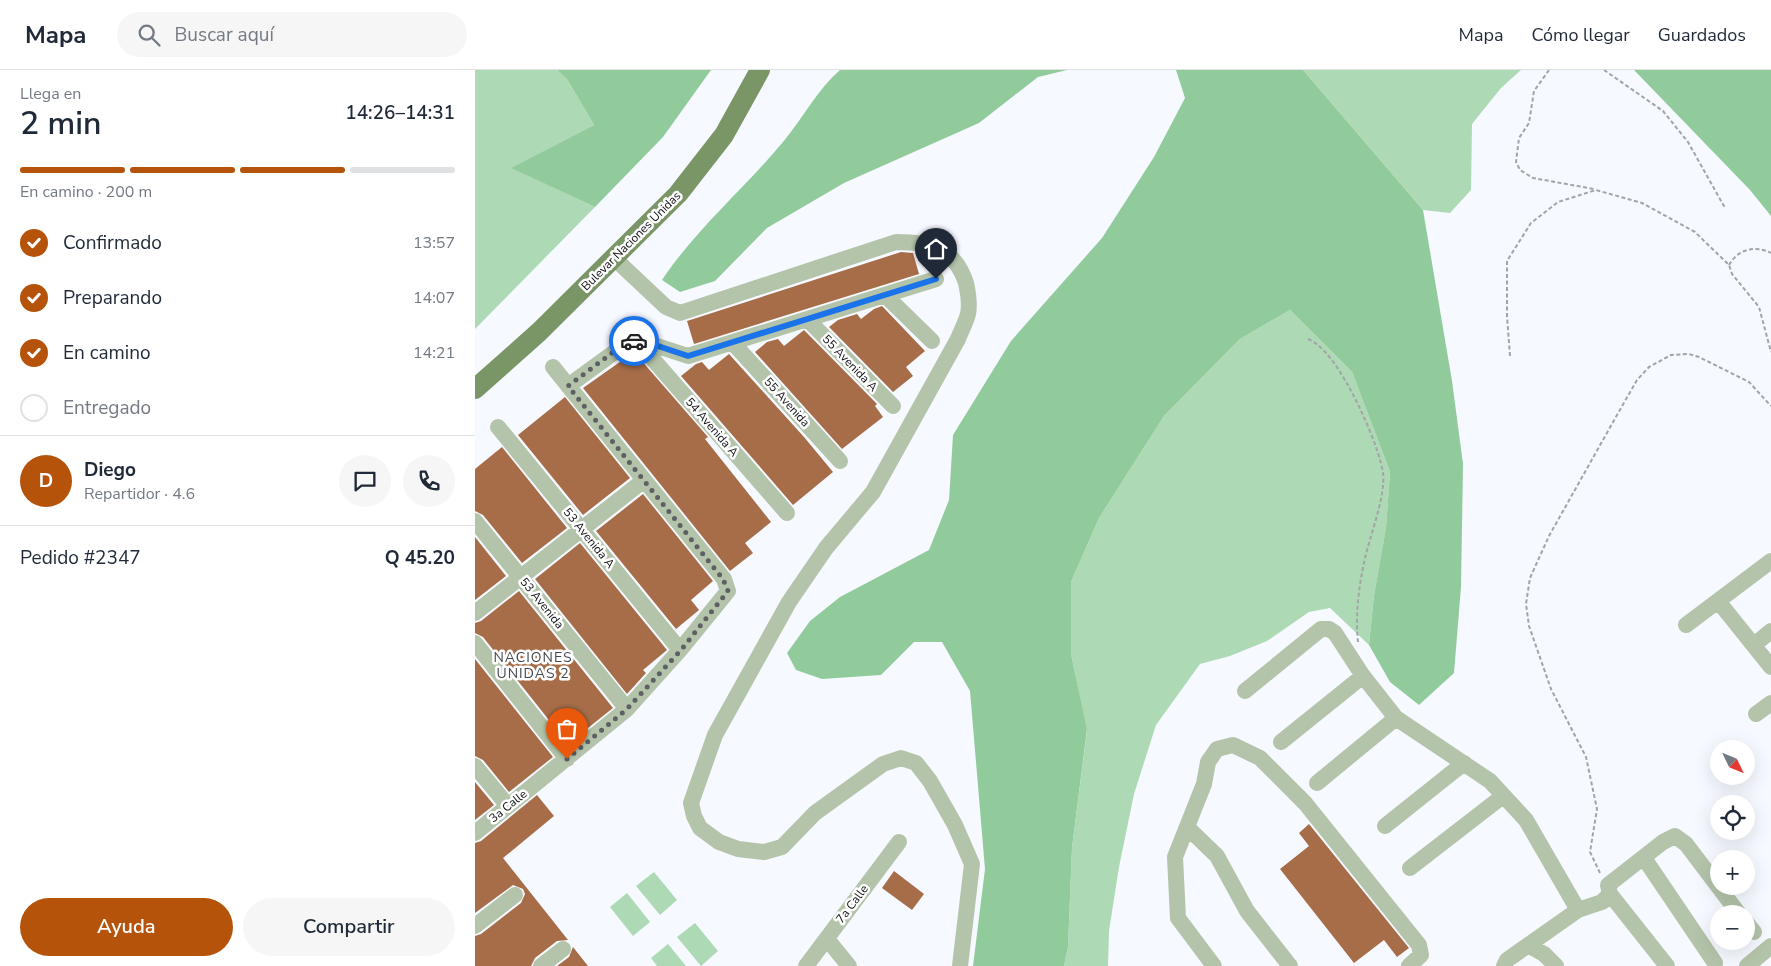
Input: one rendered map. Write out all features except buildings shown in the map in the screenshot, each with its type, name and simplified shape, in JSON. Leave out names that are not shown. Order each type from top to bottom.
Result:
[{"type":"main road","name":"Bulevar Naciones Unidas","points":[[475,389],[539,332],[679,194],[724,135],[760,70]]},
{"type":"street","points":[[615,259],[665,307],[680,313],[896,242],[922,242],[933,246],[951,256],[962,272],[968,291],[969,312],[958,339],[873,492],[826,548],[789,602],[715,735],[691,803],[693,816],[700,828],[719,842],[738,849],[764,852],[782,847],[815,813],[883,764],[901,758],[916,763],[930,781],[955,825],[972,864],[960,966]]},
{"type":"street","points":[[568,386],[620,347],[637,341],[688,356],[936,279]]},
{"type":"street","points":[[886,296],[932,341]]},
{"type":"street","name":"55 Avenida A","points":[[808,320],[893,406]]},
{"type":"street","name":"54 Avenida A","points":[[637,341],[787,513]]},
{"type":"street","name":"55 Avenida","points":[[733,343],[840,461]]},
{"type":"street","points":[[475,613],[643,481],[553,367]]},
{"type":"street","name":"53 Avenida A","points":[[498,427],[681,650]]},
{"type":"street","name":"3a Calle","points":[[475,833],[627,709],[681,650],[724,598],[729,588],[643,481]]},
{"type":"street","name":"53 Avenida","points":[[475,521],[627,709]]},
{"type":"street","points":[[1686,625],[1771,561]]},
{"type":"street","points":[[1719,602],[1771,667]]},
{"type":"street","points":[[1245,691],[1321,629],[1329,629],[1335,633],[1363,676],[1397,718],[1490,781],[1526,820],[1578,910]]},
{"type":"street","points":[[1754,645],[1771,631]]},
{"type":"street","points":[[475,643],[567,759]]},
{"type":"street","points":[[1281,742],[1363,676]]},
{"type":"street","points":[[1756,714],[1771,703]]},
{"type":"street","points":[[1317,783],[1397,718]]},
{"type":"street","points":[[1214,966],[1178,918],[1175,857],[1189,828],[1204,784],[1208,762],[1217,749],[1233,745],[1260,758],[1305,803],[1419,945],[1421,955],[1409,966]]},
{"type":"street","points":[[1385,826],[1464,763]]},
{"type":"street","points":[[475,766],[508,806]]},
{"type":"street","points":[[1410,868],[1503,796]]},
{"type":"street","points":[[1189,828],[1217,856],[1247,912],[1290,966]]},
{"type":"street","points":[[1504,966],[1507,960],[1578,910],[1602,902],[1609,889],[1643,858],[1663,842],[1675,836],[1686,844],[1696,856],[1708,875],[1732,905]]},
{"type":"street","name":"7a Calle","points":[[806,966],[899,842]]},
{"type":"street","points":[[1643,858],[1715,963]]},
{"type":"street","points":[[1609,889],[1667,966]]},
{"type":"street","points":[[475,926],[515,895]]},
{"type":"street","points":[[827,938],[849,966]]},
{"type":"street","points":[[1527,946],[1544,954],[1557,966]]},
{"type":"street","points":[[1747,966],[1771,946]]},
{"type":"street","points":[[541,966],[563,948]]},
{"type":"path","points":[[1549,70],[1534,91],[1529,123],[1519,138],[1515,162],[1520,170],[1533,178],[1596,190],[1642,203],[1695,232],[1729,265],[1731,274],[1759,307],[1771,352]]},
{"type":"path","points":[[1604,70],[1663,112],[1689,142],[1725,208]]},
{"type":"path","points":[[1510,356],[1507,316],[1507,261],[1531,223],[1558,202],[1596,190]]},
{"type":"path","points":[[1729,265],[1739,254],[1749,249],[1756,248],[1771,254]]},
{"type":"path","points":[[1307,339],[1314,342],[1341,372],[1358,404],[1383,474],[1377,518],[1365,559],[1355,621],[1358,646]]},
{"type":"path","points":[[1609,889],[1590,852],[1597,810],[1586,757],[1551,689],[1529,626],[1526,604],[1530,578],[1549,536],[1573,492],[1637,380],[1649,366],[1671,355],[1689,354],[1699,357],[1749,382],[1771,406]]},
{"type":"green space","points":[[475,70],[557,70],[567,79],[594,125],[512,168],[595,207],[475,329]]},
{"type":"green space","points":[[557,70],[711,70],[663,137],[595,207],[511,168],[594,125],[567,79]]},
{"type":"green space","points":[[840,70],[1067,70],[1038,77],[979,123],[844,183],[767,228],[715,281],[680,292],[662,280],[675,261],[705,226],[783,142],[817,95]]},
{"type":"green space","points":[[1176,70],[1303,70],[1423,210],[1452,381],[1463,464],[1461,587],[1454,673],[1419,705],[1390,682],[1369,645],[1374,595],[1386,528],[1390,472],[1352,372],[1290,310],[1240,339],[1164,416],[1099,518],[1071,582],[1071,654],[1087,729],[1072,848],[1068,947],[1064,966],[973,966],[985,869],[970,691],[942,642],[914,642],[881,675],[822,679],[796,670],[787,653],[810,621],[840,597],[929,550],[949,500],[953,435],[1011,341],[1102,238],[1154,157],[1185,98]]},
{"type":"green space","points":[[1303,70],[1521,70],[1501,88],[1472,124],[1471,190],[1450,213],[1423,210]]},
{"type":"green space","points":[[1634,70],[1771,70],[1771,216],[1750,190]]},
{"type":"green space","points":[[1290,310],[1352,372],[1390,472],[1386,529],[1374,595],[1369,645],[1330,608],[1309,612],[1267,641],[1230,656],[1200,664],[1156,725],[1134,794],[1119,867],[1109,931],[1108,966],[1064,966],[1068,947],[1072,848],[1087,730],[1071,654],[1071,582],[1099,518],[1164,416],[1240,339]]},
{"type":"green space","points":[[654,872],[677,900],[660,915],[636,886]]},
{"type":"green space","points":[[627,893],[650,922],[633,936],[610,907]]},
{"type":"green space","points":[[695,923],[718,951],[701,966],[677,937]]},
{"type":"green space","points":[[668,944],[686,966],[657,966],[651,958]]},
{"type":"way so far","points":[[567,759],[627,709],[681,650],[727,595],[729,588],[568,386],[620,347],[634,341]]},
{"type":"district","name":"NACIONES UNIDAS 2","points":[[533,666]]},
{"type":"route","points":[[634,341],[646,342],[688,356],[936,279]]}]
